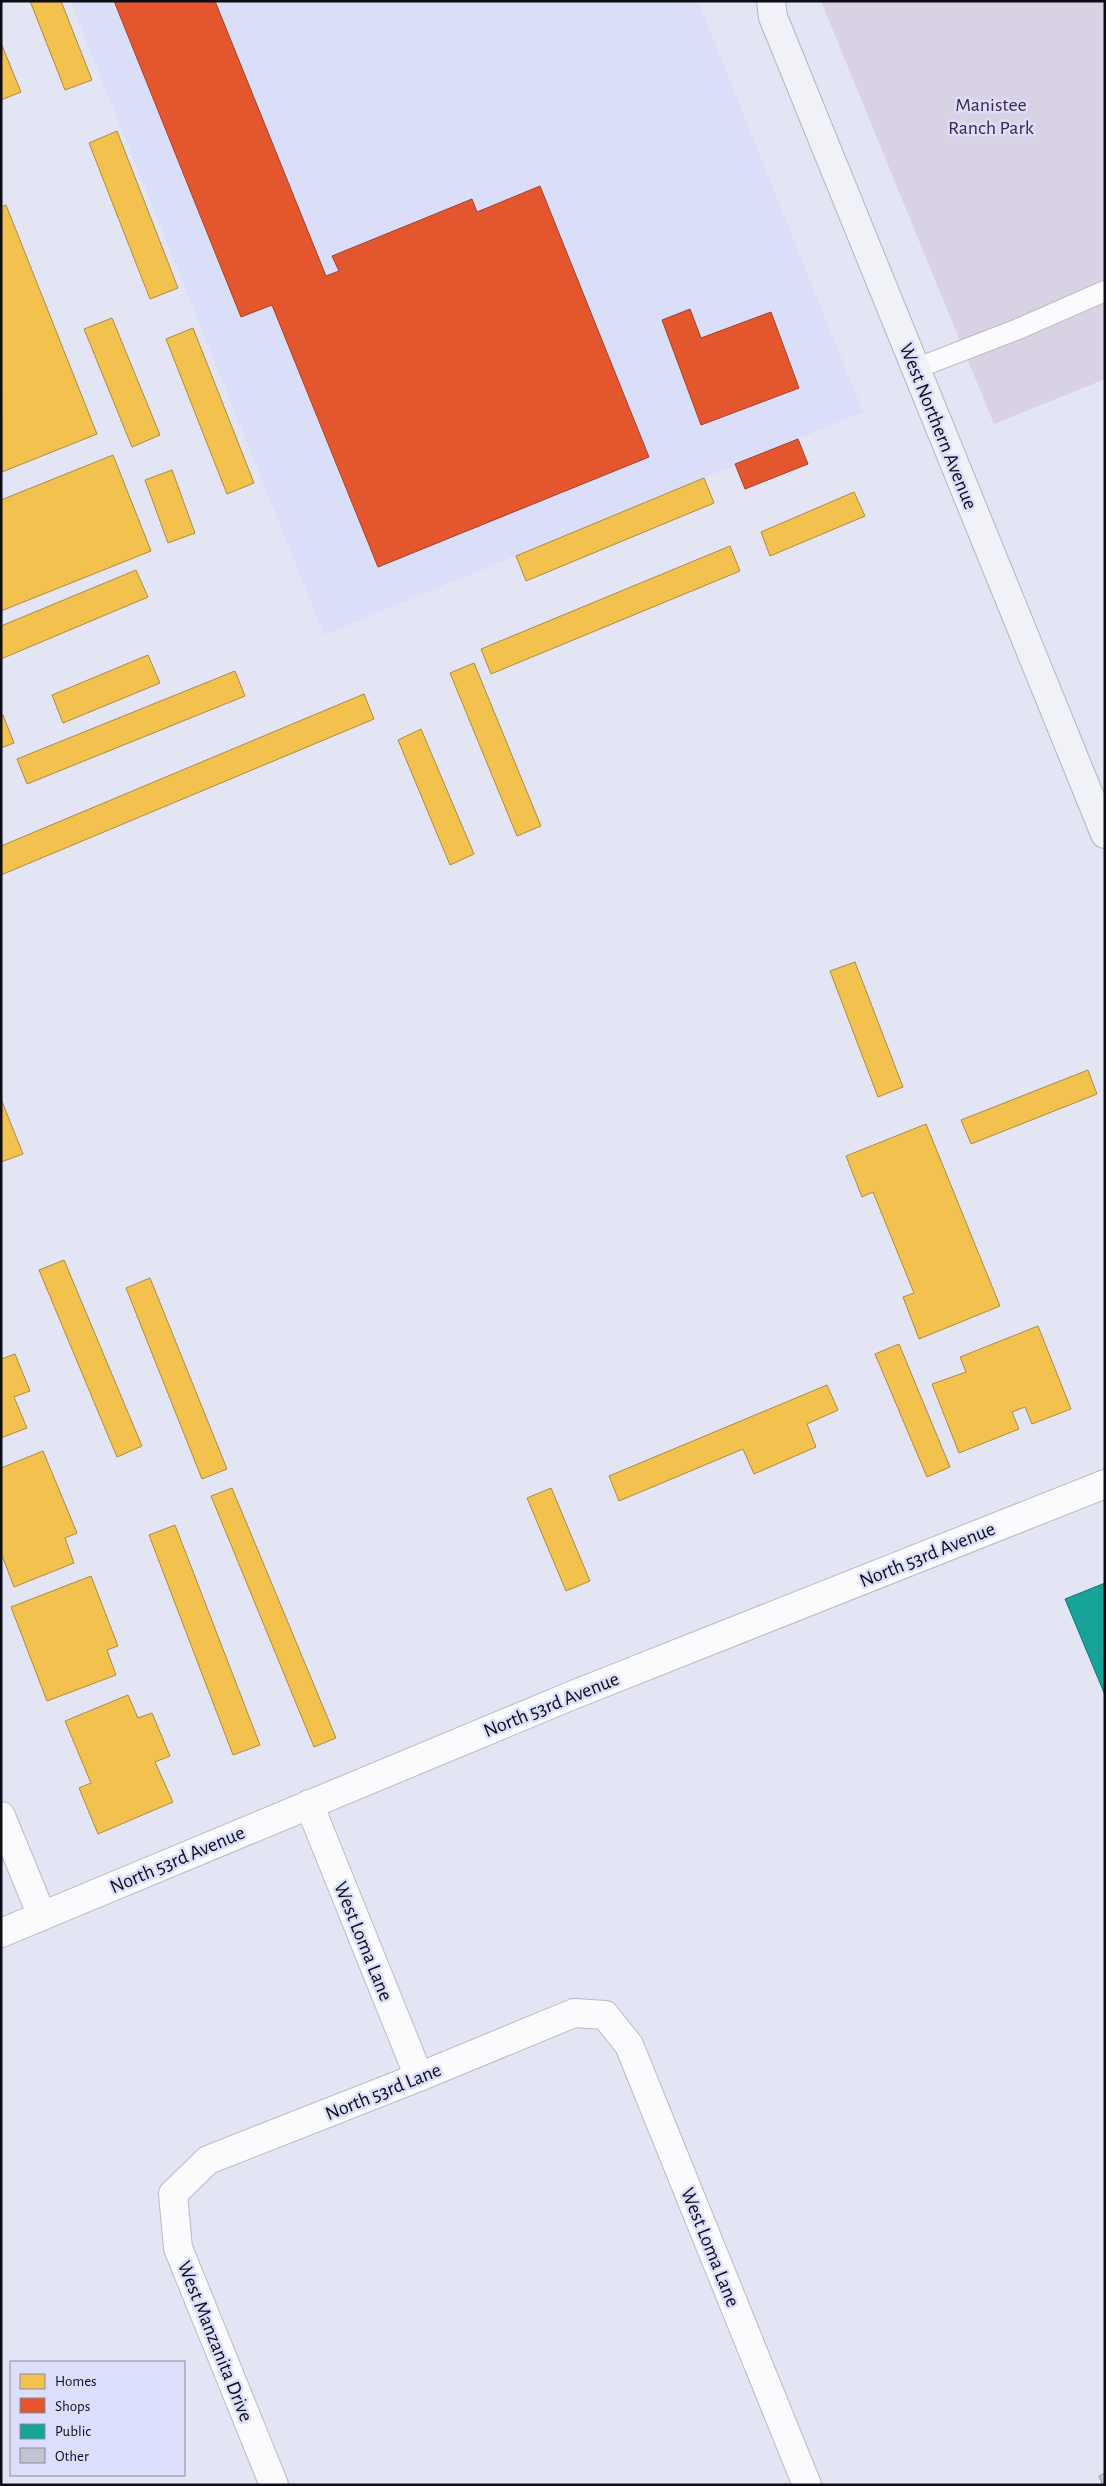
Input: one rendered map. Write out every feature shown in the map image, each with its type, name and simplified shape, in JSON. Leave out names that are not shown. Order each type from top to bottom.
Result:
[{"type":"main road","name":"West Northern Avenue","points":[[768,6],[1105,834]]},
{"type":"street","name":"North 53rd Avenue","points":[[1,1933],[581,1692],[1105,1484]]},
{"type":"street","name":"West Loma Lane","points":[[309,1804],[419,2077]]},
{"type":"street","points":[[1,1816],[42,1916]]},
{"type":"street","name":"North 53rd Lane","points":[[173,2194],[208,2160],[419,2077],[574,2013],[606,2015]]},
{"type":"street","name":"West Loma Lane","points":[[606,2015],[629,2045],[807,2485]]},
{"type":"street","name":"West Manzanita Drive","points":[[173,2194],[178,2248],[274,2485]]},
{"type":"lane","points":[[915,369],[1018,329],[1105,291]]},
{"type":"shaded area","points":[[70,1],[698,1],[863,412],[324,635]]},
{"type":"green space","name":"Manistee Ranch Park","points":[[821,1],[1105,1],[1105,379],[994,424]]},
{"type":"building: Homes","points":[[30,1],[61,1],[92,80],[65,90]]},
{"type":"building: Homes","points":[[1,43],[21,92],[1,100]]},
{"type":"building: Homes","points":[[117,131],[178,288],[150,299],[89,143]]},
{"type":"building: Homes","points":[[6,205],[97,434],[2,472],[1,207]]},
{"type":"building: Homes","points":[[112,318],[160,435],[132,447],[84,329]]},
{"type":"building: Homes","points":[[193,328],[254,483],[227,494],[166,339]]},
{"type":"building: Homes","points":[[113,455],[151,551],[1,611],[1,500]]},
{"type":"building: Homes","points":[[172,470],[195,533],[168,543],[145,480]]},
{"type":"building: Homes","points":[[704,478],[714,503],[526,581],[516,556]]},
{"type":"building: Homes","points":[[854,492],[865,516],[770,556],[761,532]]},
{"type":"building: Homes","points":[[730,546],[740,571],[491,674],[481,649]]},
{"type":"building: Homes","points":[[136,570],[148,597],[1,659],[1,626]]},
{"type":"building: Homes","points":[[148,655],[160,683],[63,723],[52,695]]},
{"type":"building: Homes","points":[[474,663],[541,826],[517,836],[450,673]]},
{"type":"building: Homes","points":[[235,671],[245,696],[27,784],[17,759]]},
{"type":"building: Homes","points":[[364,694],[374,719],[1,875],[1,846]]},
{"type":"building: Homes","points":[[3,715],[14,743],[1,748],[1,716]]},
{"type":"building: Homes","points":[[421,729],[474,854],[450,865],[398,740]]},
{"type":"building: Homes","points":[[855,962],[903,1087],[878,1097],[830,971]]},
{"type":"building: Homes","points":[[1088,1070],[1097,1094],[971,1144],[961,1120]]},
{"type":"building: Homes","points":[[1,1099],[23,1154],[1,1162]]},
{"type":"building: Homes","points":[[926,1124],[1000,1306],[919,1339],[903,1297],[914,1293],[873,1192],[862,1197],[846,1156]]},
{"type":"building: Homes","points":[[64,1260],[142,1446],[117,1457],[39,1270]]},
{"type":"building: Homes","points":[[150,1278],[227,1469],[202,1479],[126,1288]]},
{"type":"building: Homes","points":[[1038,1326],[1071,1409],[1032,1424],[1025,1407],[1012,1412],[1019,1429],[959,1453],[932,1384],[966,1372],[960,1357]]},
{"type":"building: Homes","points":[[899,1344],[950,1467],[927,1477],[875,1354]]},
{"type":"building: Homes","points":[[15,1354],[30,1391],[14,1397],[27,1428],[1,1438],[1,1359]]},
{"type":"building: Homes","points":[[827,1385],[838,1410],[807,1424],[816,1447],[754,1474],[743,1449],[619,1501],[609,1476]]},
{"type":"building: Homes","points":[[43,1451],[77,1533],[65,1538],[74,1563],[14,1587],[1,1553],[1,1468]]},
{"type":"building: Homes","points":[[232,1488],[336,1738],[314,1747],[211,1496]]},
{"type":"building: Homes","points":[[551,1488],[590,1581],[566,1591],[527,1498]]},
{"type":"building: Homes","points":[[175,1525],[260,1745],[233,1755],[149,1535]]},
{"type":"building: Homes","points":[[91,1576],[118,1646],[107,1650],[116,1675],[47,1701],[11,1607]]},
{"type":"building: Homes","points":[[128,1695],[138,1718],[152,1713],[170,1756],[155,1762],[173,1802],[98,1834],[79,1788],[91,1783],[65,1721]]},
{"type":"building: Shops","points":[[114,1],[215,1],[326,276],[339,271],[332,256],[472,199],[477,212],[540,186],[649,457],[378,567],[272,305],[241,317]]},
{"type":"building: Shops","points":[[690,309],[701,338],[771,312],[799,388],[701,425],[662,320]]},
{"type":"building: Shops","points":[[798,439],[808,464],[745,489],[735,464]]},
{"type":"building: Public","points":[[1105,1583],[1105,1695],[1065,1599]]},
{"type":"building: Other","points":[[1105,2473],[1105,2485],[1103,2485],[1099,2476]]}]
